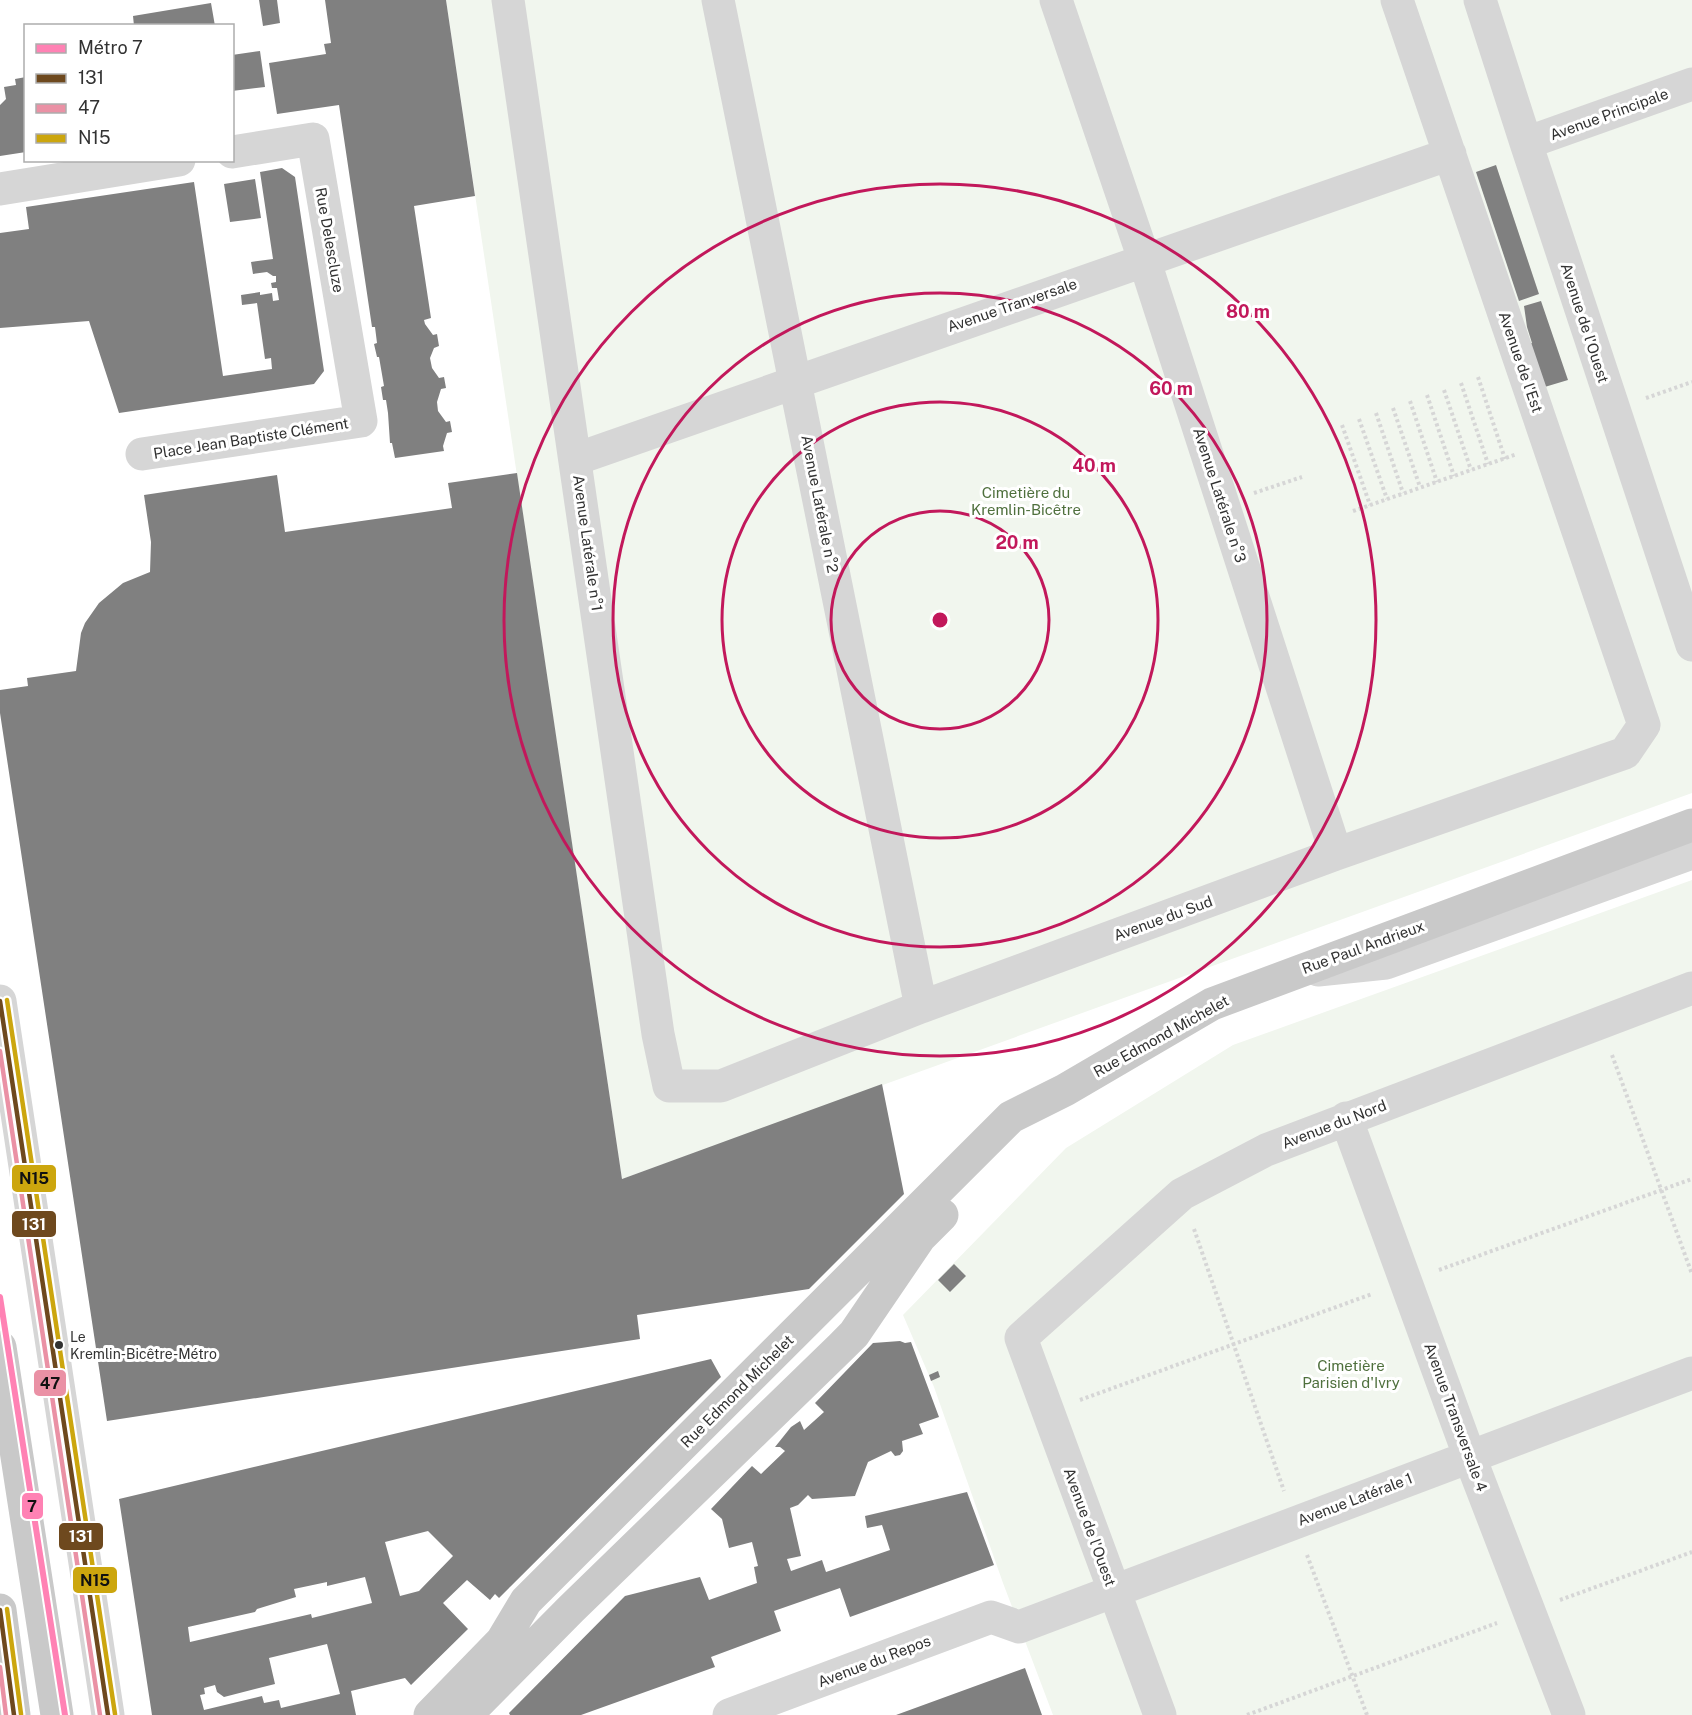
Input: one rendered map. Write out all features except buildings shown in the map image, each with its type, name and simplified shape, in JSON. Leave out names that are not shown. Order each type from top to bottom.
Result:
[{"type":"main road","name":"Rue Paul Andrieux","points":[[1292,973],[1692,825]]},
{"type":"main road","name":"Rue Edmond Michelet","points":[[430,1715],[502,1641],[526,1601],[1011,1117],[1065,1090],[1212,1004],[1292,973]]},
{"type":"main road","name":"Rue Edmond Michelet","points":[[466,1715],[525,1654],[854,1334],[920,1237],[1065,1090]]},
{"type":"main road","points":[[0,1347],[57,1715]]},
{"type":"main road","points":[[0,1610],[14,1715]]},
{"type":"street","name":"Avenue Latérale n°1","points":[[508,0],[658,1034],[669,1086]]},
{"type":"street","name":"Avenue Latérale n°2","points":[[718,0],[921,1007]]},
{"type":"street","name":"Avenue Latérale n°3","points":[[1056,0],[1144,259],[1336,854]]},
{"type":"street","name":"Avenue de l'Est","points":[[1397,0],[1644,725]]},
{"type":"street","name":"Avenue de l'Ouest","points":[[1480,0],[1692,645]]},
{"type":"street","name":"Avenue Principale","points":[[1526,143],[1692,84]]},
{"type":"street","name":"Rue Delescluze","points":[[234,152],[312,139],[361,421]]},
{"type":"street","name":"Avenue Tranversale","points":[[576,459],[1450,154]]},
{"type":"street","points":[[0,189],[166,162]]},
{"type":"street","name":"Place Jean Baptiste Clément","points":[[142,454],[361,421]]},
{"type":"street","name":"Avenue du Sud","points":[[669,1086],[721,1086],[921,1007],[1336,854],[1625,753],[1644,725]]},
{"type":"street","name":"Rue Paul Andrieux","points":[[1292,973],[1386,963],[1692,853]]},
{"type":"street","name":"Avenue du Nord","points":[[1021,1338],[1182,1194],[1266,1150],[1692,988]]},
{"type":"street","points":[[0,1001],[108,1715]]},
{"type":"street","name":"Avenue Transversale 4","points":[[1346,1118],[1469,1455],[1569,1715]]},
{"type":"street","name":"Avenue de l'Ouest","points":[[1021,1338],[1160,1715]]},
{"type":"street","name":"Avenue Latérale 1","points":[[1019,1627],[1692,1372]]},
{"type":"street","name":"Avenue du Repos","points":[[729,1715],[991,1617],[1019,1627]]},
{"type":"path","points":[[1478,378],[1505,459]]},
{"type":"path","points":[[1614,409],[1692,382]]},
{"type":"path","points":[[1461,383],[1488,464]]},
{"type":"path","points":[[1444,390],[1471,470]]},
{"type":"path","points":[[1427,395],[1454,476]]},
{"type":"path","points":[[1410,401],[1437,482]]},
{"type":"path","points":[[1393,408],[1420,487]]},
{"type":"path","points":[[1376,413],[1403,493]]},
{"type":"path","points":[[1359,419],[1387,499]]},
{"type":"path","points":[[1342,425],[1370,505]]},
{"type":"path","points":[[1353,510],[1549,444]]},
{"type":"path","points":[[1223,503],[1302,477]]},
{"type":"path","points":[[1600,1022],[1692,1274]]},
{"type":"path","points":[[1182,1194],[1295,1522],[1366,1715]]},
{"type":"path","points":[[1247,1715],[1692,1552]]},
{"type":"green space","name":"Cimetière du Kremlin-Bicêtre","points":[[446,0],[1692,0],[1692,793],[622,1179]]},
{"type":"green space","name":"Cimetière Parisien d'Ivry","points":[[1692,880],[1692,1715],[1053,1715],[1003,1583],[934,1387],[903,1315],[1066,1148],[1233,1045]]},
{"type":"metro line","name":"7","points":[[0,1297],[65,1715]]},
{"type":"transit line","name":"N15","points":[[7,1000],[115,1714]]},
{"type":"transit line","name":"131","points":[[0,1001],[108,1715]]},
{"type":"transit line","name":"47","points":[[0,1051],[100,1715]]},
{"type":"transit line","name":"N15","points":[[7,1609],[21,1714]]},
{"type":"transit line","name":"131","points":[[0,1610],[14,1715]]},
{"type":"transit line","name":"47","points":[[0,1667],[6,1715]]},
{"type":"place","name":"Le Kremlin-Bicêtre-Métro","points":[[59,1345]]}]
